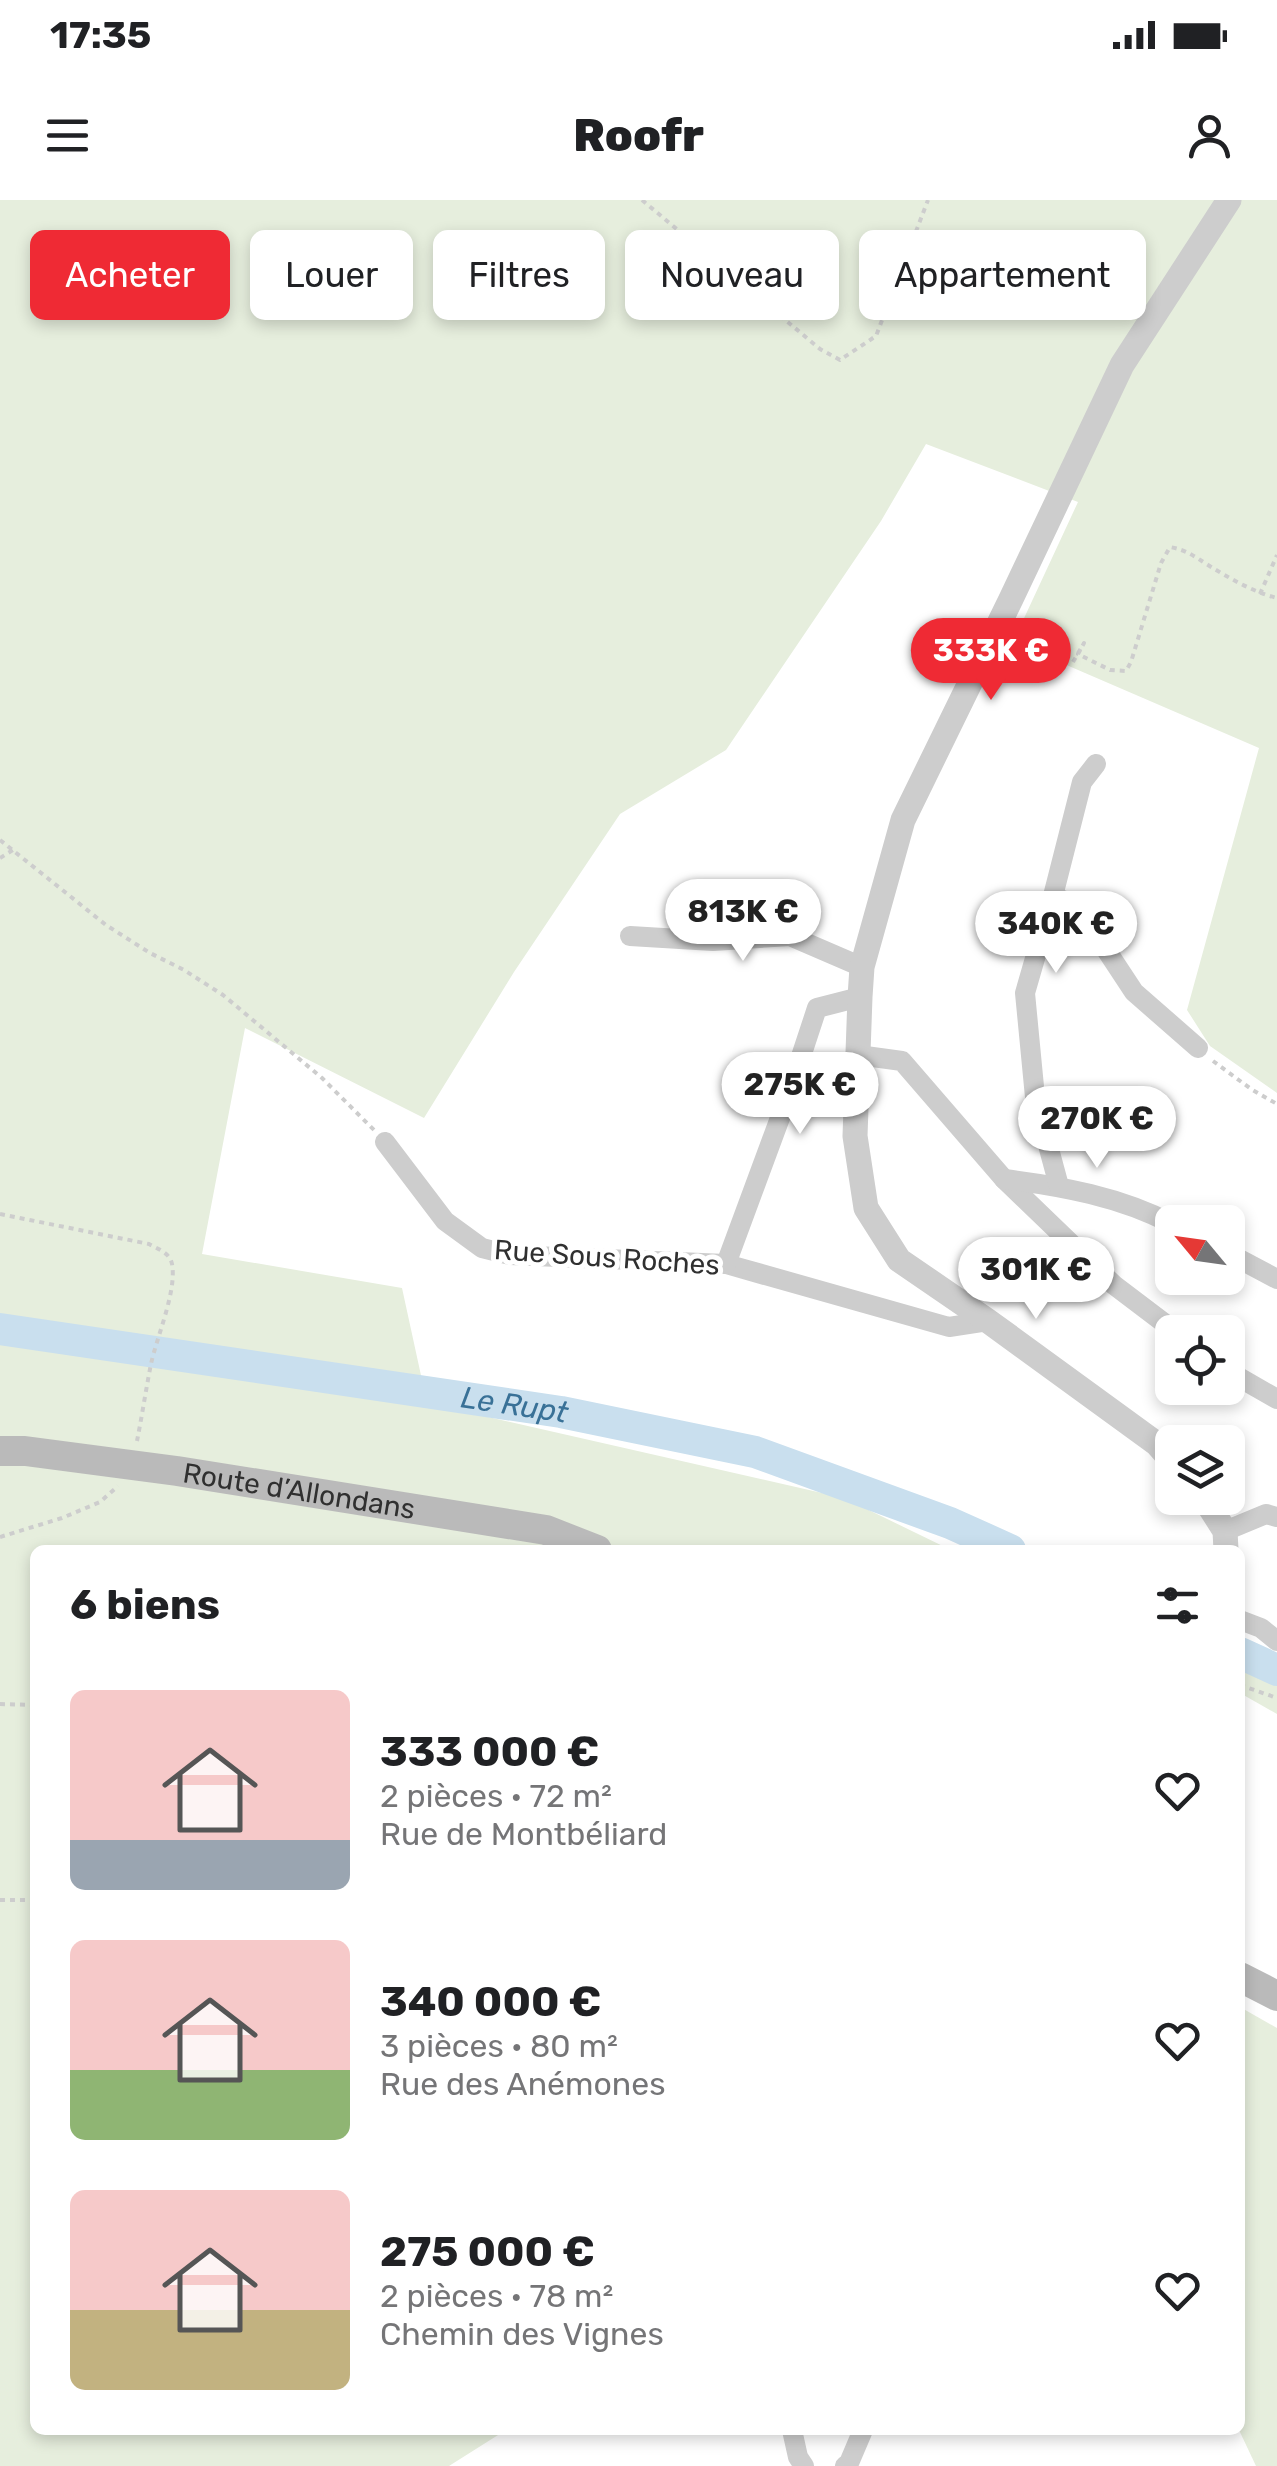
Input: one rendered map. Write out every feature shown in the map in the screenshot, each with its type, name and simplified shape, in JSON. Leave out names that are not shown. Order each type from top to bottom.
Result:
[{"type":"main road","name":"Route d’Allondans","points":[[0,1451],[129,1465],[546,1530],[584,1545]]},
{"type":"main road","points":[[1245,1980],[1277,1996]]},
{"type":"street","points":[[1155,1443],[898,1260],[866,1208],[855,1136],[860,997],[862,966],[903,820],[1122,364],[1228,200]]},
{"type":"street","points":[[1059,1186],[1036,1097],[1024,993],[1054,896],[1082,782],[1096,764]]},
{"type":"street","points":[[1054,896],[1078,907],[1134,992],[1198,1048]]},
{"type":"street","points":[[630,936],[713,941],[790,936],[862,966]]},
{"type":"street","points":[[726,1264],[817,1008],[860,997]]},
{"type":"street","points":[[858,1056],[902,1062],[1004,1179],[1114,1285],[1155,1316]]},
{"type":"street","name":"Rue Sous Roches","points":[[385,1142],[445,1221],[482,1248],[510,1255],[726,1264],[948,1327],[988,1321]]},
{"type":"street","points":[[1004,1179],[1059,1186],[1155,1215]]},
{"type":"street","points":[[1245,1262],[1277,1279]]},
{"type":"street","points":[[1245,1380],[1277,1399]]},
{"type":"street","points":[[1213,1515],[1226,1541],[1266,1514],[1277,1518]]},
{"type":"street","points":[[1245,1622],[1277,1641]]},
{"type":"street","points":[[793,2435],[804,2466]]},
{"type":"street","points":[[845,2466],[860,2435]]},
{"type":"path","points":[[642,200],[820,349],[840,360],[876,336],[928,200]]},
{"type":"path","points":[[1072,662],[1084,643],[1078,654],[1110,670],[1126,671],[1161,563],[1170,547],[1186,550],[1260,594],[1277,598]]},
{"type":"path","points":[[1260,594],[1277,555]]},
{"type":"path","points":[[0,840],[106,925],[223,995],[322,1078],[385,1142]]},
{"type":"path","points":[[0,858],[13,850]]},
{"type":"path","points":[[1198,1048],[1277,1104]]},
{"type":"path","points":[[0,1214],[149,1244],[166,1253],[172,1264],[167,1311],[129,1465],[118,1486],[100,1502],[0,1537]]},
{"type":"path","points":[[1245,1687],[1277,1698]]},
{"type":"path","points":[[0,1704],[30,1705]]},
{"type":"path","points":[[0,1900],[30,1900]]},
{"type":"green space","points":[[0,200],[1277,200],[1277,1093],[1210,1046],[1187,1010],[1259,748],[1013,642],[1078,502],[926,444],[881,521],[726,750],[620,814],[514,972],[424,1118],[245,1028],[202,1254],[402,1288],[427,1403],[844,1498],[941,1545],[30,1545],[30,2435],[498,2435],[449,2466],[0,2466]]},
{"type":"green space","points":[[1245,1672],[1277,1683],[1277,1714],[1245,1696]]},
{"type":"green space","points":[[1245,2010],[1277,2028],[1277,2466],[1256,2466],[1241,2435],[1245,2435]]},
{"type":"waterway","name":"Le Rupt","points":[[0,1329],[561,1412],[755,1452],[950,1523],[999,1545]]},
{"type":"waterway","name":"Le Rupt","points":[[1245,1655],[1277,1670]]}]
